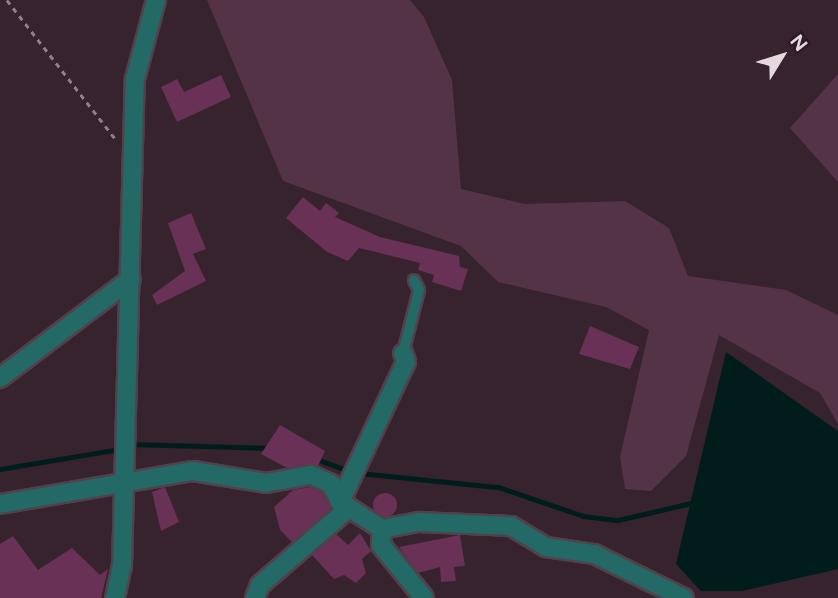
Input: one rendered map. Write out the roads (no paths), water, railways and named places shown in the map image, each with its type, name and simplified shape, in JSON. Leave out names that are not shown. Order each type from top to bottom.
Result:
[{"type":"street","points":[[115,598],[125,478],[135,79],[156,0]]},
{"type":"street","points":[[0,378],[131,279]]},
{"type":"street","points":[[255,598],[260,585],[345,505],[406,362],[403,353]]},
{"type":"street","points":[[0,504],[125,478],[192,471],[266,483],[311,475],[331,484],[345,505],[382,529],[419,522],[511,526],[546,547],[594,554],[684,598]]},
{"type":"street","points":[[382,529],[381,545],[424,598]]},
{"type":"lane","points":[[403,353],[419,290],[414,280]]},
{"type":"waterway","points":[[129,444],[273,448]]},
{"type":"waterway","points":[[0,469],[120,449]]},
{"type":"waterway","points":[[316,459],[349,471]]},
{"type":"waterway","points":[[359,473],[498,487],[583,516],[618,520],[691,503]]}]
